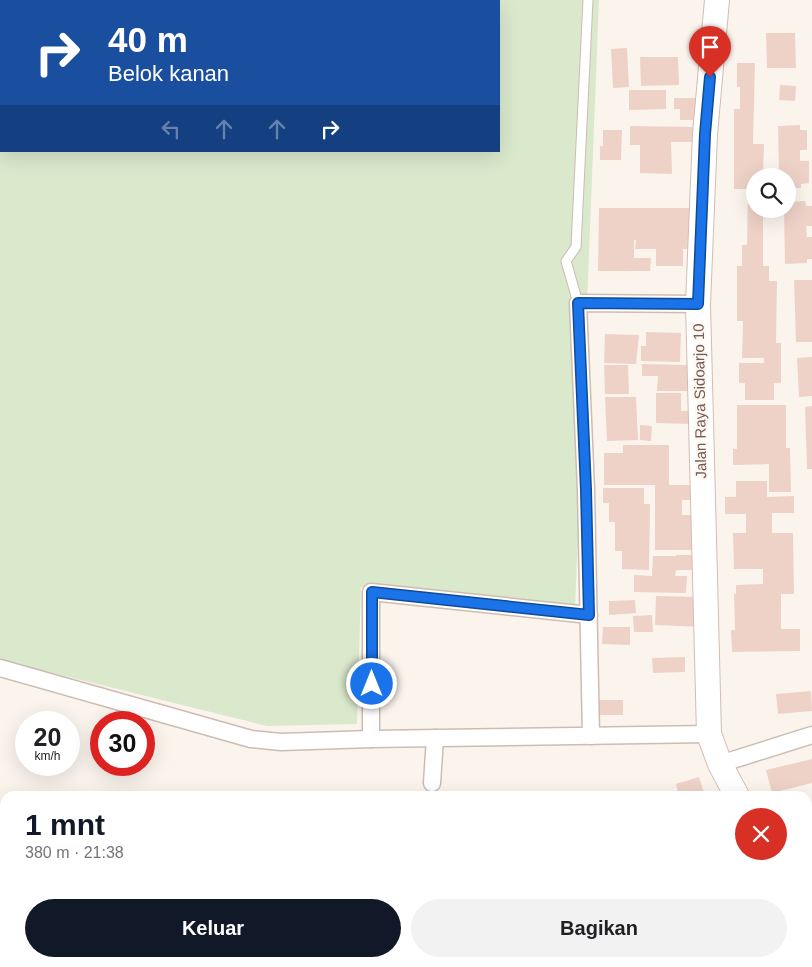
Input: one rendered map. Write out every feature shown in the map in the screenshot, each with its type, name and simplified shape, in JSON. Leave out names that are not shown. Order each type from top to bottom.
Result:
[{"type":"street","name":"Jalan Raya Sidoarjo 10","points":[[716,0],[705,134],[698,304],[709,734],[720,764],[734,791]]},
{"type":"street","points":[[591,736],[586,490],[578,303],[698,304]]},
{"type":"street","points":[[372,739],[372,592],[589,615]]},
{"type":"street","points":[[0,668],[250,738],[281,742],[709,734]]},
{"type":"street","points":[[720,764],[812,735]]},
{"type":"street","points":[[432,783],[435,738]]},
{"type":"lane","points":[[578,303],[566,261],[576,247],[588,0]]},
{"type":"green space","points":[[500,0],[599,0],[575,609],[361,587],[357,724],[267,726],[0,660],[0,152],[500,152]]},
{"type":"building","points":[[766,33],[795,33],[796,68],[767,68]]},
{"type":"building","points":[[627,48],[629,87],[613,88],[611,49]]},
{"type":"building","points":[[640,57],[678,57],[679,85],[641,86]]},
{"type":"building","points":[[737,63],[755,63],[753,144],[764,144],[763,168],[746,168],[746,189],[734,189],[734,109],[740,109],[740,87],[737,87]]},
{"type":"building","points":[[780,85],[796,86],[795,101],[779,100]]},
{"type":"building","points":[[629,90],[666,90],[666,109],[629,110]]},
{"type":"building","points":[[674,98],[700,98],[696,120],[680,120],[680,109],[674,109]]},
{"type":"building","points":[[800,125],[800,130],[807,130],[807,150],[800,150],[800,161],[809,161],[809,183],[801,184],[801,188],[796,188],[796,168],[779,168],[778,126]]},
{"type":"building","points":[[630,126],[698,127],[698,142],[671,142],[672,174],[640,173],[640,145],[630,145]]},
{"type":"building","points":[[603,130],[622,130],[621,160],[600,160],[600,146],[603,146]]},
{"type":"building","points":[[805,201],[806,206],[812,206],[812,226],[806,226],[807,237],[812,237],[812,259],[807,259],[807,263],[785,264],[784,218],[796,218],[796,202]]},
{"type":"building","points":[[599,208],[691,208],[691,249],[683,249],[683,266],[656,266],[656,249],[635,249],[636,240],[634,240],[634,258],[651,258],[650,271],[598,271]]},
{"type":"building","points":[[747,218],[763,218],[763,266],[769,266],[769,281],[777,281],[776,343],[781,343],[781,383],[774,383],[774,400],[745,400],[745,383],[739,383],[739,363],[764,363],[764,358],[742,358],[743,321],[737,321],[737,266],[742,266],[742,245],[747,245]]},
{"type":"building","points":[[794,280],[812,280],[812,342],[796,342]]},
{"type":"building","points":[[646,332],[681,333],[680,362],[641,361],[641,346],[646,346]]},
{"type":"building","points":[[605,334],[639,335],[636,364],[604,363]]},
{"type":"building","points":[[812,357],[812,396],[799,397],[797,358]]},
{"type":"building","points":[[642,364],[688,365],[688,391],[657,391],[658,376],[642,376]]},
{"type":"building","points":[[604,365],[628,365],[629,394],[605,394]]},
{"type":"building","points":[[656,393],[681,393],[681,411],[691,411],[691,424],[656,423]]},
{"type":"building","points":[[605,397],[636,397],[638,440],[607,441]]},
{"type":"building","points":[[737,405],[786,405],[786,448],[790,448],[791,492],[769,492],[769,464],[733,465],[733,449],[737,449]]},
{"type":"building","points":[[812,406],[812,469],[807,469],[805,407]]},
{"type":"building","points":[[640,425],[652,426],[651,441],[640,440]]},
{"type":"building","points":[[623,445],[669,445],[669,485],[699,485],[699,500],[682,500],[682,515],[701,515],[699,550],[655,550],[655,485],[604,485],[604,453],[623,453]]},
{"type":"building","points":[[736,481],[767,481],[767,497],[794,496],[794,513],[772,513],[772,533],[793,533],[794,594],[781,594],[781,629],[800,629],[800,651],[732,652],[731,630],[735,630],[734,594],[736,594],[736,585],[763,584],[763,569],[734,569],[733,533],[746,533],[746,514],[725,514],[725,497],[736,497]]},
{"type":"building","points":[[603,488],[644,488],[644,504],[650,504],[649,570],[622,569],[622,551],[615,551],[615,522],[609,522],[609,503],[603,503]]},
{"type":"building","points":[[694,555],[694,570],[676,570],[675,576],[687,576],[686,593],[634,592],[634,575],[652,576],[653,556]]},
{"type":"building","points":[[656,596],[703,597],[702,627],[655,625]]},
{"type":"building","points":[[635,600],[636,613],[609,615],[609,601]]},
{"type":"building","points":[[652,615],[653,632],[634,632],[633,616]]},
{"type":"building","points":[[603,627],[630,627],[630,645],[602,644]]},
{"type":"building","points":[[685,657],[685,672],[653,673],[652,658]]},
{"type":"building","points":[[811,691],[812,711],[778,714],[776,694]]},
{"type":"building","points":[[598,700],[623,700],[623,715],[598,715]]},
{"type":"building","points":[[812,759],[812,783],[780,791],[771,791],[766,770]]},
{"type":"building","points":[[699,777],[703,791],[678,791],[676,784]]},
{"type":"route","points":[[372,684],[372,592],[589,615],[578,303],[698,304],[705,134],[710,77]]}]
